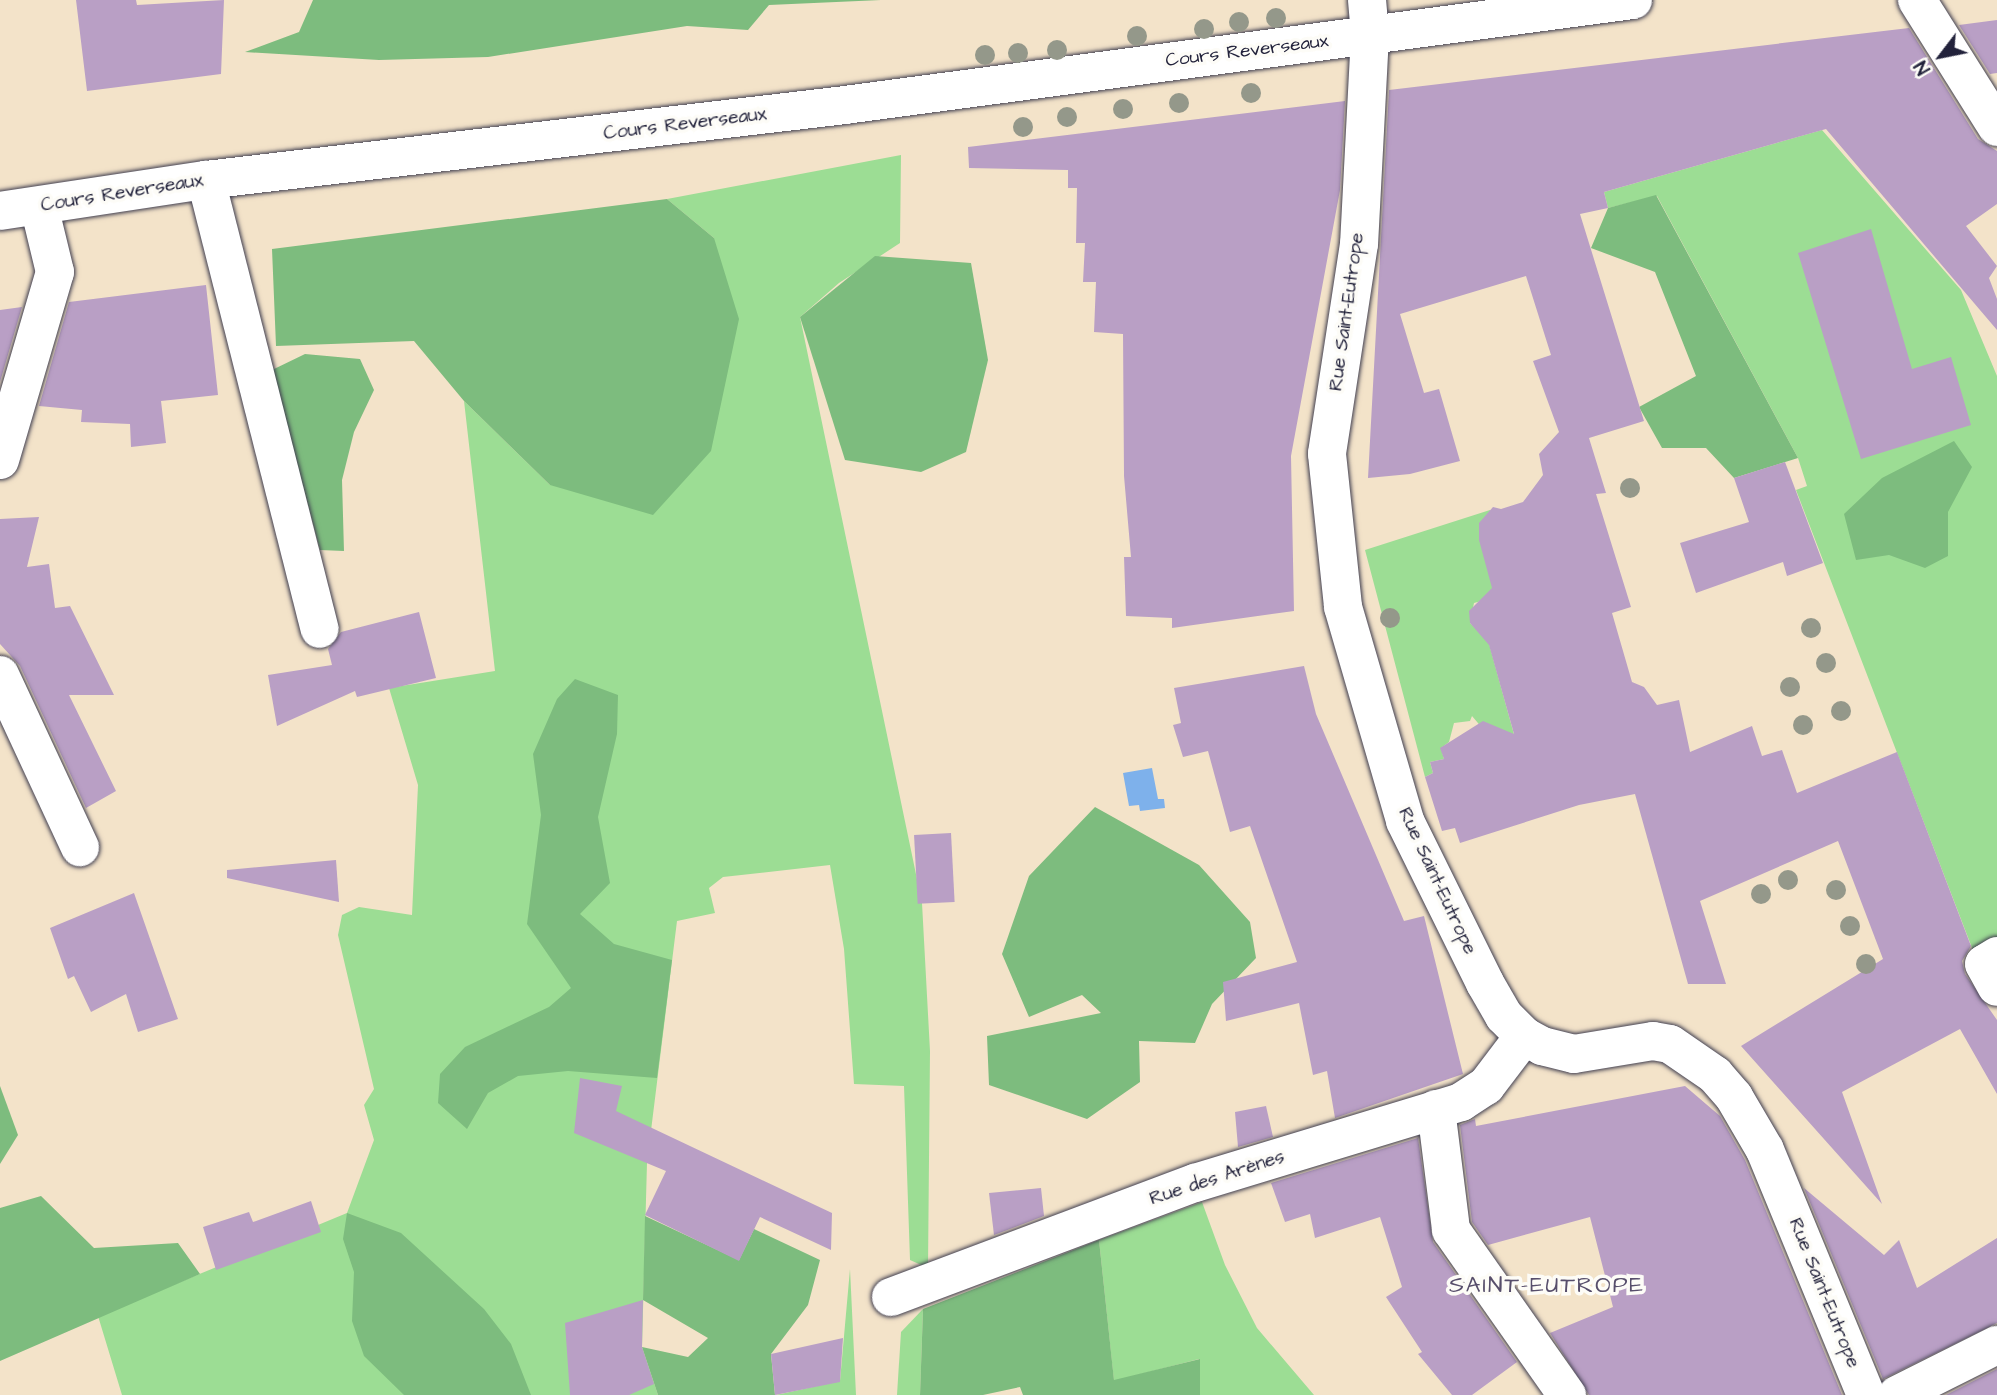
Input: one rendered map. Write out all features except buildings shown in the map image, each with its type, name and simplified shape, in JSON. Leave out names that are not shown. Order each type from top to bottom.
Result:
[{"type":"street","name":"Cours Reverseaux","points":[[0,211],[206,180],[845,105],[1368,18],[1633,0]]},
{"type":"street","points":[[1917,0],[1997,127]]},
{"type":"street","name":"Rue Saint-Eutrope","points":[[1368,18],[1359,244],[1326,454],[1343,607],[1405,821],[1485,983],[1504,1016],[1524,1036],[1542,1046],[1574,1054],[1661,1042],[1685,1052],[1715,1075],[1765,1150],[1866,1395]]},
{"type":"street","points":[[206,180],[320,629]]},
{"type":"street","points":[[0,460],[55,272],[39,206]]},
{"type":"street","points":[[0,675],[80,847]]},
{"type":"street","name":"Rue des Arènes","points":[[891,1297],[1195,1183],[1436,1109],[1480,1091],[1524,1036]]},
{"type":"street","points":[[1436,1109],[1451,1230],[1567,1395]]},
{"type":"street","points":[[1898,1395],[1997,1345]]},
{"type":"green space","points":[[313,0],[881,0],[769,5],[748,30],[687,26],[488,57],[379,60],[245,52],[299,32]]},
{"type":"green space","points":[[1822,130],[1961,290],[1997,376],[1997,942],[1974,953],[1796,490],[1807,486],[1798,458],[1657,196],[1608,208],[1604,192]]},
{"type":"green space","points":[[901,155],[900,243],[839,283],[800,317],[922,903],[930,1051],[928,1268],[910,1260],[904,1086],[854,1084],[844,949],[830,865],[723,877],[709,888],[715,913],[677,921],[647,1163],[642,1347],[658,1395],[122,1395],[98,1316],[347,1213],[374,1140],[364,1105],[374,1089],[338,935],[342,915],[359,907],[412,915],[418,785],[389,688],[495,671],[464,401],[550,485],[714,238],[667,199]]},
{"type":"green space","points":[[1656,195],[1798,458],[1734,478],[1706,448],[1662,448],[1639,407],[1696,376],[1655,272],[1591,248],[1608,208]]},
{"type":"green space","points":[[667,199],[714,238],[739,319],[711,451],[653,515],[550,485],[464,401],[414,341],[276,346],[272,249]]},
{"type":"green space","points":[[875,256],[971,263],[988,360],[966,452],[921,472],[845,460],[800,317]]},
{"type":"green space","points":[[305,354],[360,359],[374,390],[354,432],[342,480],[344,551],[320,550],[272,370]]},
{"type":"green space","points":[[1954,441],[1972,467],[1948,512],[1948,556],[1925,568],[1889,555],[1856,560],[1844,514],[1882,478]]},
{"type":"green space","points":[[1490,510],[1495,517],[1479,539],[1486,542],[1503,595],[1474,603],[1470,623],[1488,640],[1515,738],[1483,729],[1472,716],[1470,721],[1454,723],[1449,742],[1441,748],[1444,759],[1430,762],[1433,773],[1425,777],[1365,550]]},
{"type":"green space","points":[[575,679],[618,695],[617,734],[598,817],[610,883],[580,914],[614,944],[672,960],[657,1078],[568,1071],[518,1076],[488,1093],[467,1129],[438,1103],[440,1074],[465,1047],[549,1007],[571,988],[527,924],[541,815],[533,754],[557,699]]},
{"type":"green space","points":[[1095,807],[1199,865],[1250,922],[1256,958],[1212,1004],[1195,1043],[1139,1041],[1140,1082],[1087,1119],[989,1085],[987,1036],[1101,1013],[1082,995],[1029,1017],[1002,954],[1029,876]]},
{"type":"green space","points":[[0,1086],[18,1135],[0,1164]]},
{"type":"green space","points":[[41,1196],[94,1248],[178,1243],[200,1274],[0,1361],[0,1208]]},
{"type":"green space","points":[[1202,1202],[1225,1265],[1257,1328],[1314,1395],[1200,1395],[1199,1359],[1114,1381],[1099,1240]]},
{"type":"green space","points":[[347,1213],[401,1233],[484,1309],[511,1344],[531,1395],[404,1395],[364,1356],[352,1321],[354,1272],[343,1239]]},
{"type":"green space","points":[[645,1216],[739,1260],[754,1229],[820,1260],[808,1305],[771,1354],[775,1395],[658,1395],[642,1347],[688,1357],[708,1338],[643,1300]]},
{"type":"green space","points":[[1099,1240],[1114,1380],[1200,1359],[1200,1395],[1023,1395],[1020,1387],[983,1395],[920,1395],[923,1309]]},
{"type":"green space","points":[[850,1269],[856,1395],[776,1395],[840,1381]]},
{"type":"green space","points":[[923,1309],[920,1395],[897,1395],[901,1332]]},
{"type":"water","points":[[1152,768],[1158,799],[1164,799],[1165,808],[1140,811],[1139,805],[1129,806],[1123,773]]},
{"type":"district","name":"SAINT-EUTROPE","points":[[1547,1285]]}]
